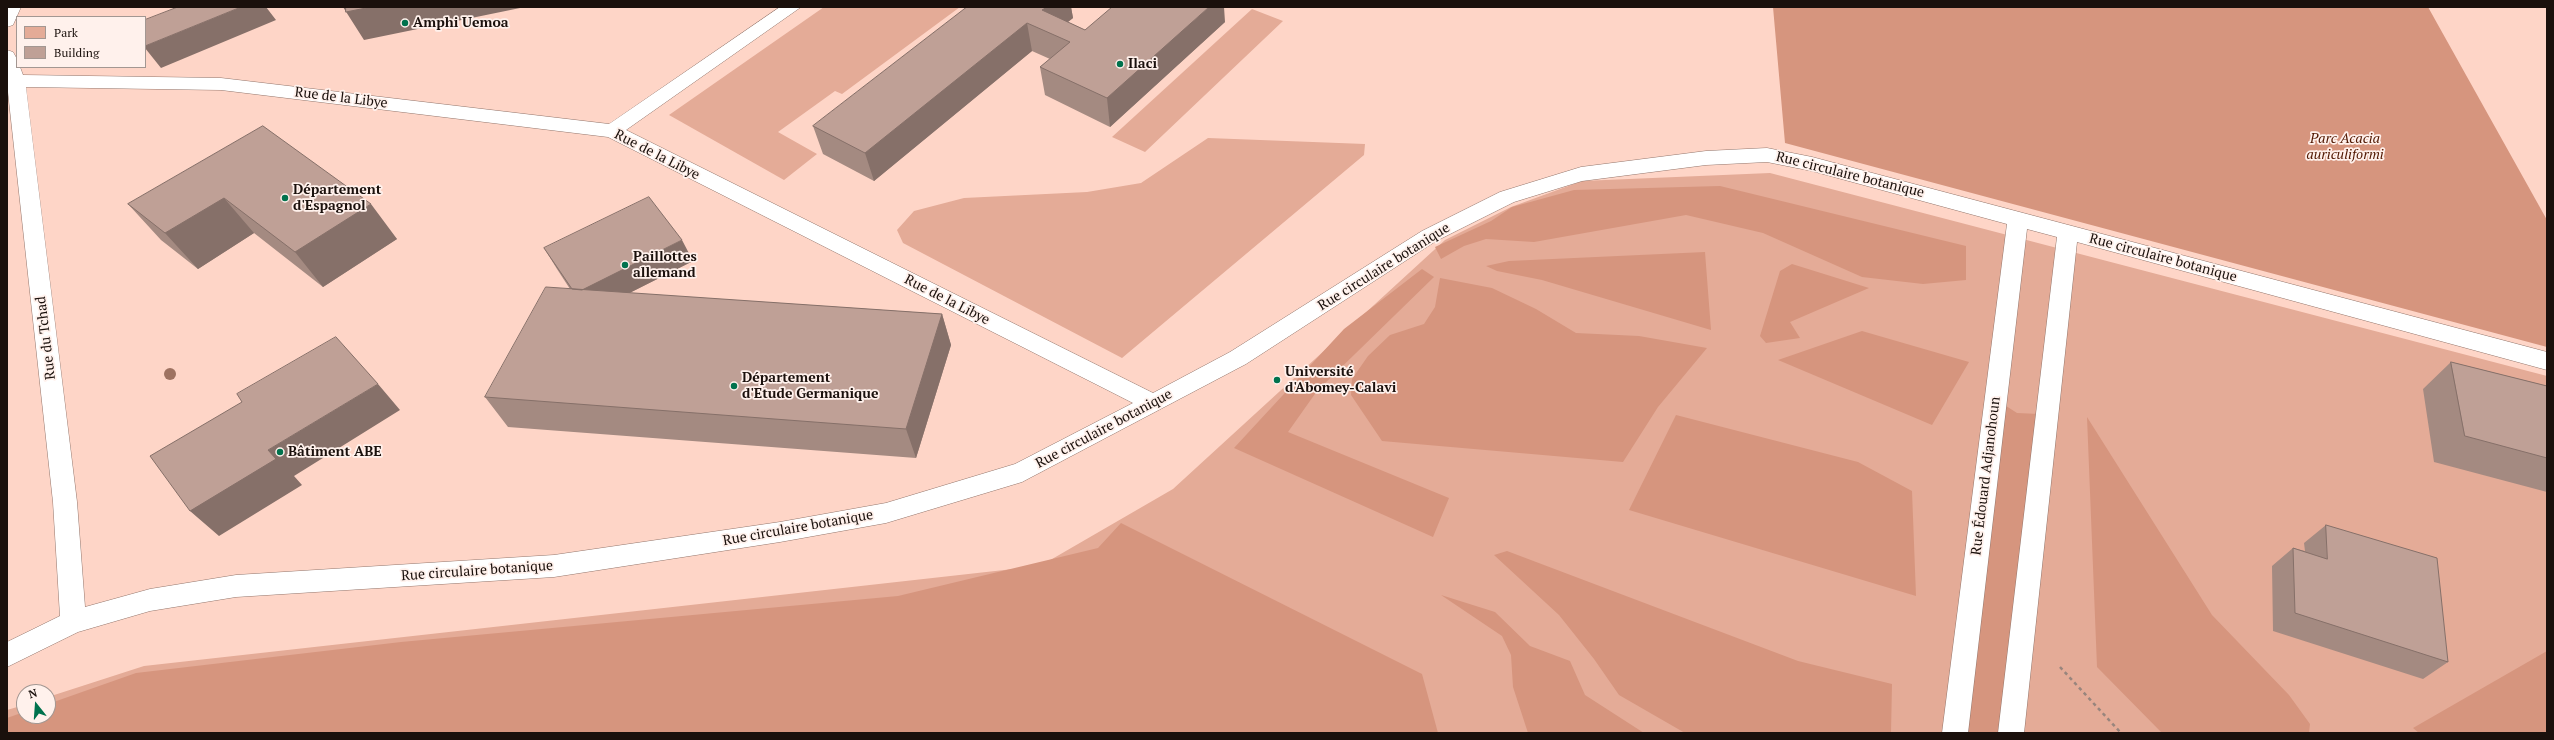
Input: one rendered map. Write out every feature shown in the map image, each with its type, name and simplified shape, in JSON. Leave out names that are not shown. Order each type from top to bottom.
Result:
[{"type":"lane","points":[[7,21],[12,7]]},
{"type":"lane","points":[[612,131],[792,7]]},
{"type":"lane","name":"Rue du Tchad","points":[[7,56],[16,81],[65,502],[72,622]]},
{"type":"lane","name":"Rue de la Libye","points":[[16,81],[221,84],[612,131],[1153,403]]},
{"type":"lane","name":"Rue circulaire botanique","points":[[7,655],[72,622],[150,600],[236,586],[554,566],[780,532],[886,512],[1022,472],[1238,358],[1429,236],[1507,197],[1581,174],[1706,158],[1767,155],[1812,164],[2547,361]]},
{"type":"lane","name":"Rue Édouard Adjanohoun","points":[[1955,733],[2018,219]]},
{"type":"lane","points":[[2011,733],[2068,232]]},
{"type":"path","points":[[2023,627],[2121,733]]},
{"type":"shaded area","name":"Université d'Abomey-Calavi","points":[[7,7],[2547,7],[2547,733],[7,733]]},
{"type":"green space","points":[[824,7],[960,7],[842,94],[835,91],[778,132],[817,154],[784,180],[669,115]]},
{"type":"green space","name":"Parc Acacia auriculiformi","points":[[1773,7],[2428,7],[2547,220],[2547,347],[1785,143]]},
{"type":"green space","points":[[1252,9],[1283,21],[1145,152],[1112,137]]},
{"type":"green space","points":[[1208,138],[1365,144],[1364,155],[1122,358],[903,243],[897,230],[914,211],[964,198],[1087,192],[1141,183]]},
{"type":"green space","points":[[1770,173],[2547,376],[2547,733],[7,733],[7,710],[16,707],[16,724],[56,724],[56,694],[144,666],[1040,566],[1173,489],[1445,240],[1511,207],[1582,181]]},
{"type":"green space","points":[[1720,186],[1966,246],[1966,280],[1923,284],[1862,277],[1763,233],[1686,215],[1534,242],[1486,239],[1464,246],[1441,259],[1435,247],[1491,221],[1512,207],[1574,190]]},
{"type":"green space","points":[[1705,252],[1711,330],[1542,280],[1497,271],[1486,266],[1509,261]]},
{"type":"green space","points":[[1792,264],[1869,288],[1790,322],[1800,338],[1766,343],[1760,336],[1780,271]]},
{"type":"green space","points":[[1422,269],[1434,277],[1317,391],[1288,432],[1449,498],[1433,537],[1234,448],[1344,329]]},
{"type":"green space","points":[[1440,278],[1492,288],[1536,309],[1576,333],[1639,336],[1707,348],[1658,407],[1623,462],[1382,441],[1351,395],[1352,379],[1368,356],[1390,335],[1424,324],[1435,307]]},
{"type":"green space","points":[[1862,331],[1969,362],[1932,425],[1778,360]]},
{"type":"green space","points":[[2003,404],[2017,413],[2039,414],[2004,733],[1963,733]]},
{"type":"green space","points":[[1676,415],[1858,462],[1912,491],[1916,596],[1629,510]]},
{"type":"green space","points":[[2087,417],[2212,615],[2289,695],[2310,724],[2309,733],[2162,733],[2097,667]]},
{"type":"green space","points":[[1121,523],[1422,674],[1438,733],[7,733],[7,718],[16,715],[16,724],[56,724],[56,701],[136,673],[401,642],[898,596],[1098,548]]},
{"type":"green space","points":[[1507,551],[1798,661],[1892,684],[1891,733],[1685,733],[1619,695],[1594,659],[1559,615],[1494,555]]},
{"type":"green space","points":[[1441,595],[1495,612],[1530,646],[1570,661],[1585,695],[1644,733],[1528,733],[1513,687],[1511,655],[1502,636]]},
{"type":"green space","points":[[2547,651],[2547,733],[2419,733],[2413,728]]},
{"type":"building","points":[[178,7],[241,7],[146,46],[146,20]]},
{"type":"building","points":[[346,7],[371,7],[346,12]]},
{"type":"building","points":[[967,7],[1047,7],[1042,10],[1085,30],[1112,7],[1209,7],[1107,98],[1040,67],[1070,42],[1027,23],[865,153],[813,126]]},
{"type":"building","points":[[263,126],[371,204],[295,252],[224,198],[165,233],[128,204]]},
{"type":"building","points":[[649,197],[682,240],[582,290],[572,289],[544,248]]},
{"type":"building","name":"Département d'Etude Germanique","points":[[546,287],[942,314],[906,429],[485,397]]},
{"type":"building","points":[[336,337],[378,384],[268,450],[276,459],[190,511],[150,456],[242,402],[237,394]]},
{"type":"building","points":[[2451,362],[2547,386],[2547,458],[2465,436]]},
{"type":"building","points":[[2326,525],[2437,558],[2448,662],[2295,613],[2293,548],[2327,559]]},
{"type":"place","name":"Amphi Uemoa","points":[[405,23]]},
{"type":"place","name":"Ilaci","points":[[1120,64]]},
{"type":"place","name":"Département d'Espagnol","points":[[285,198]]},
{"type":"place","name":"Paillottes allemand","points":[[625,265]]},
{"type":"place","name":"Université d'Abomey-Calavi","points":[[1277,380]]},
{"type":"place","name":"Département d'Etude Germanique","points":[[734,386]]},
{"type":"place","name":"Bâtiment ABE","points":[[280,452]]}]
